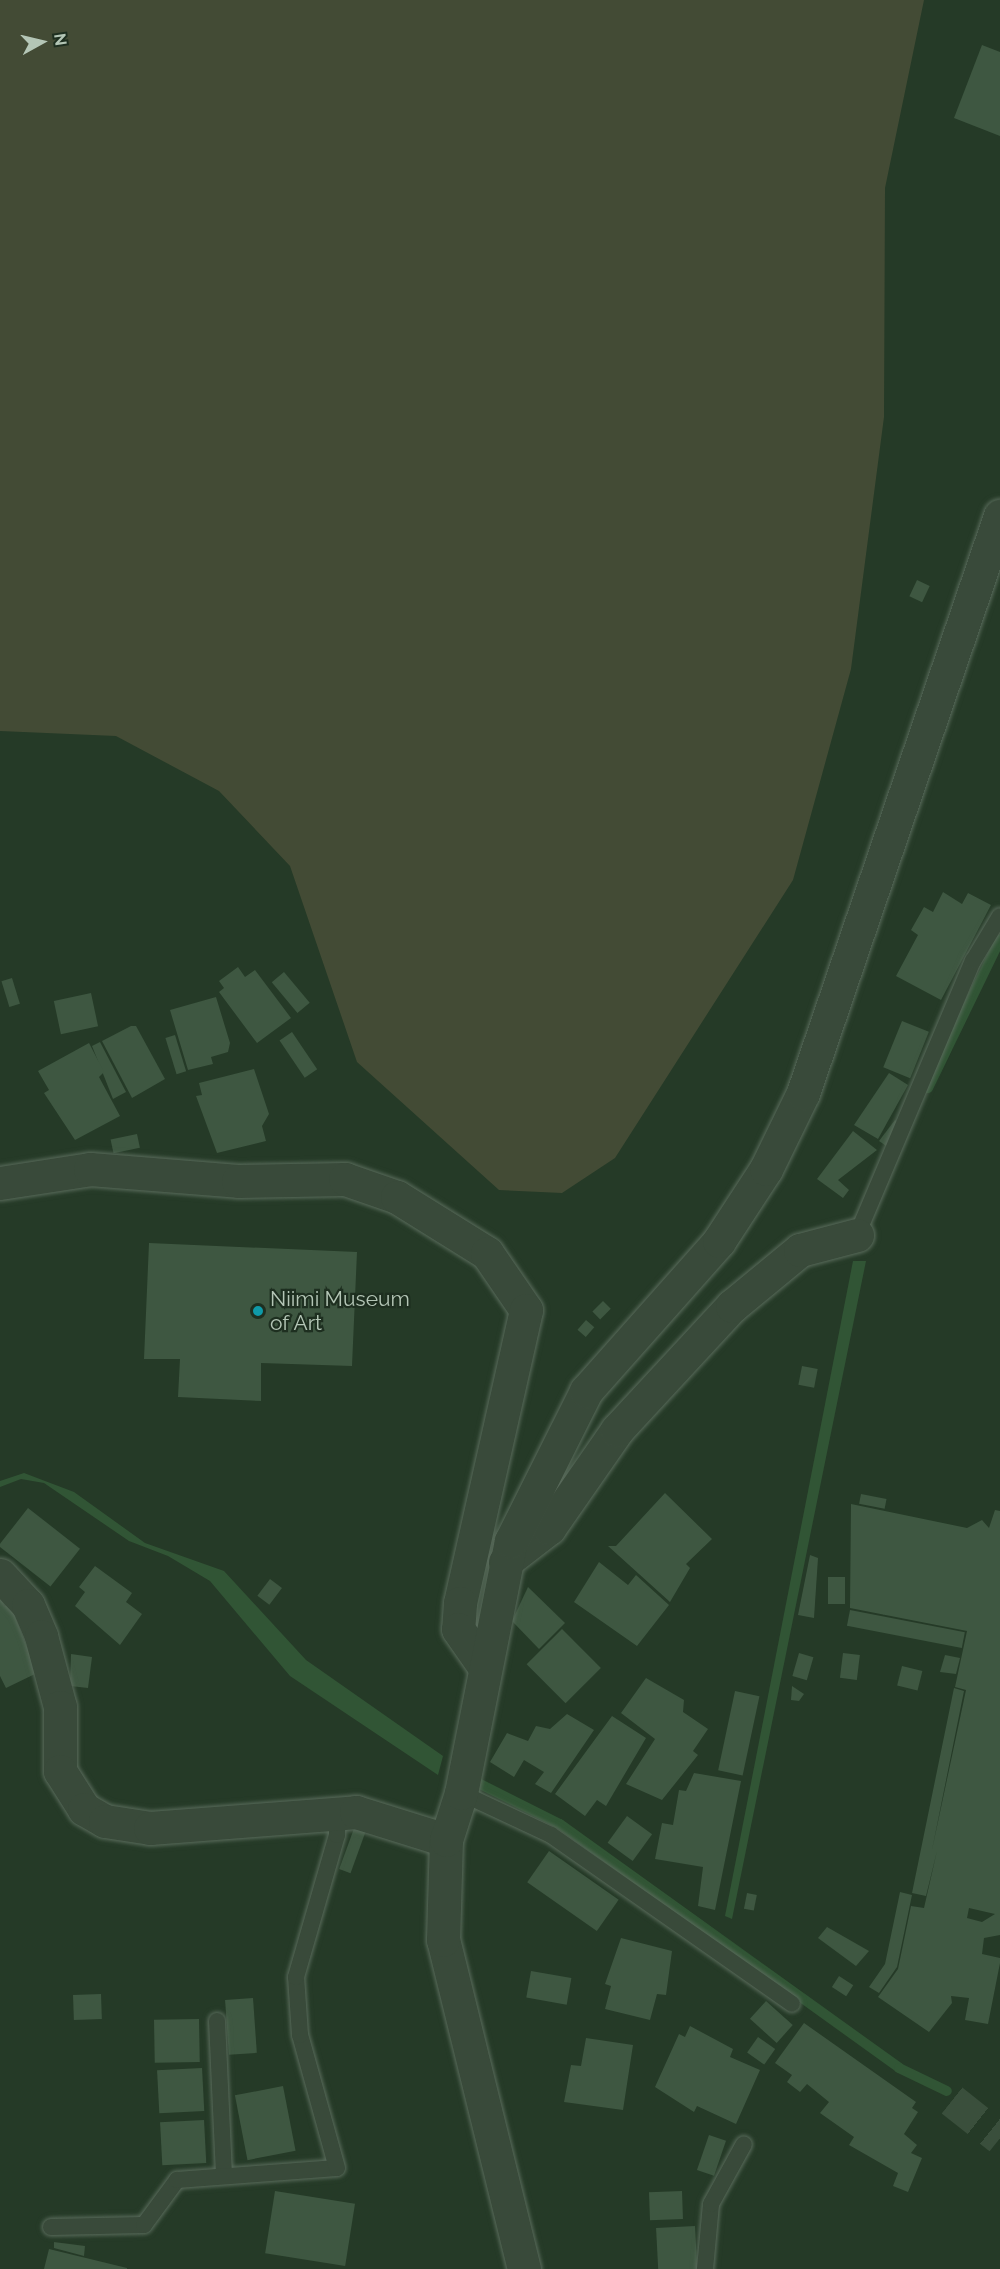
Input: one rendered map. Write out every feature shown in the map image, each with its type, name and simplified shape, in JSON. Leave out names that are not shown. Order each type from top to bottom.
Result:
[{"type":"street","points":[[524,2269],[443,1940],[446,1840],[461,1793],[483,1665],[505,1562],[586,1391],[719,1241],[766,1169],[803,1093],[1000,516]]},
{"type":"street","points":[[0,1183],[90,1169],[238,1181],[345,1179],[397,1197],[487,1252],[526,1310],[460,1603],[458,1629],[483,1665]]},
{"type":"street","points":[[505,1562],[549,1528],[616,1430],[732,1306],[800,1250],[857,1235]]},
{"type":"street","points":[[0,1575],[28,1605],[40,1636],[60,1707],[60,1771],[84,1809],[105,1821],[150,1828],[338,1811],[446,1840]]},
{"type":"lane","points":[[857,1235],[973,961],[1000,916]]},
{"type":"lane","points":[[461,1793],[552,1835],[792,2004]]},
{"type":"lane","points":[[51,2227],[144,2225],[177,2180],[224,2176],[330,2173],[338,2164],[309,2080],[296,1977],[337,1835],[338,1811]]},
{"type":"lane","points":[[217,2021],[224,2176]]},
{"type":"lane","points":[[705,2269],[711,2204],[744,2144]]},
{"type":"shaded area","points":[[0,0],[924,0],[885,188],[884,417],[851,669],[793,880],[615,1158],[562,1193],[499,1190],[357,1062],[290,866],[219,791],[116,736],[0,731]]},
{"type":"shaded area","points":[[853,1261],[866,1261],[732,1919],[725,1916]]},
{"type":"shaded area","points":[[24,1473],[74,1492],[145,1543],[224,1571],[306,1660],[443,1756],[438,1775],[290,1676],[210,1581],[168,1556],[129,1541],[44,1483],[21,1479],[0,1487],[0,1481]]},
{"type":"building","points":[[982,45],[1000,52],[1000,136],[954,118]]},
{"type":"building","points":[[917,580],[930,586],[922,602],[909,596]]},
{"type":"building","points":[[943,892],[962,904],[968,893],[991,905],[941,1000],[896,976],[918,935],[911,930],[924,907],[933,912]]},
{"type":"building","points":[[238,967],[245,977],[255,970],[291,1018],[257,1043],[219,992],[224,988],[219,981]]},
{"type":"building","points":[[284,972],[310,1003],[297,1013],[272,982]]},
{"type":"building","points":[[12,978],[20,1004],[9,1007],[1,981]]},
{"type":"building","points":[[91,993],[98,1026],[61,1034],[54,1001]]},
{"type":"building","points":[[216,997],[230,1043],[228,1052],[211,1057],[213,1064],[188,1070],[170,1010]]},
{"type":"building","points":[[902,1021],[929,1032],[910,1078],[883,1067]]},
{"type":"building","points":[[131,1026],[136,1026],[165,1079],[132,1098],[102,1041]]},
{"type":"building","points":[[292,1032],[317,1069],[305,1078],[280,1040]]},
{"type":"building","points":[[175,1035],[186,1071],[177,1074],[165,1038]]},
{"type":"building","points":[[100,1042],[126,1092],[113,1099],[92,1046]]},
{"type":"building","points":[[89,1043],[104,1072],[99,1077],[120,1116],[75,1140],[44,1093],[49,1090],[38,1071]]},
{"type":"building","points":[[254,1069],[269,1114],[262,1126],[266,1141],[217,1153],[196,1096],[202,1095],[199,1083]]},
{"type":"building","points":[[889,1073],[908,1085],[878,1139],[854,1125]]},
{"type":"building","points":[[895,1120],[897,1121],[889,1148],[879,1141]]},
{"type":"building","points":[[853,1131],[877,1150],[838,1180],[849,1190],[843,1198],[817,1179]]},
{"type":"building","points":[[137,1134],[140,1148],[114,1153],[111,1140]]},
{"type":"building","points":[[149,1243],[357,1252],[352,1366],[261,1363],[261,1401],[178,1397],[180,1359],[144,1359]]},
{"type":"building","points":[[603,1301],[611,1309],[600,1319],[592,1312]]},
{"type":"building","points":[[586,1320],[594,1327],[586,1337],[577,1330]]},
{"type":"building","points":[[802,1366],[818,1369],[814,1388],[798,1385]]},
{"type":"building","points":[[665,1493],[712,1539],[686,1564],[690,1568],[670,1602],[608,1546],[616,1546]]},
{"type":"building","points":[[861,1494],[887,1499],[885,1509],[859,1504]]},
{"type":"building","points":[[851,1504],[967,1528],[982,1520],[989,1528],[995,1510],[1000,1511],[1000,1935],[984,1938],[982,1954],[1000,1958],[1000,1963],[988,2024],[965,2020],[969,1998],[951,1996],[952,2003],[929,2032],[878,1997],[898,1969],[911,1906],[924,1908],[937,1851],[926,1896],[912,1893],[954,1688],[964,1691],[932,1850],[966,1690],[955,1687],[967,1631],[850,1608]],"holes":[[[969,1908],[995,1914],[982,1922],[967,1918]]]},
{"type":"building","points":[[28,1508],[80,1549],[50,1586],[0,1547],[0,1544]]},
{"type":"building","points":[[810,1555],[818,1558],[814,1618],[798,1615]]},
{"type":"building","points":[[599,1562],[628,1585],[636,1575],[669,1605],[637,1646],[574,1602]]},
{"type":"building","points":[[95,1566],[132,1593],[126,1602],[142,1614],[120,1645],[75,1606],[85,1592],[79,1587]]},
{"type":"building","points":[[828,1577],[845,1577],[845,1604],[828,1604]]},
{"type":"building","points":[[270,1579],[282,1588],[269,1605],[257,1596]]},
{"type":"building","points":[[528,1587],[565,1623],[539,1649],[512,1621]]},
{"type":"building","points":[[0,1598],[5,1606],[10,1604],[37,1673],[6,1688],[0,1676]]},
{"type":"building","points":[[850,1610],[965,1632],[962,1648],[847,1626]]},
{"type":"building","points":[[562,1629],[601,1668],[566,1703],[527,1664]]},
{"type":"building","points":[[799,1653],[813,1657],[807,1680],[792,1676]]},
{"type":"building","points":[[843,1653],[860,1655],[857,1680],[840,1678]]},
{"type":"building","points":[[71,1654],[92,1657],[88,1688],[70,1686]]},
{"type":"building","points":[[945,1655],[960,1658],[956,1674],[940,1672]]},
{"type":"building","points":[[902,1666],[922,1671],[918,1690],[897,1685]]},
{"type":"building","points":[[646,1678],[684,1700],[683,1712],[708,1729],[693,1751],[698,1755],[662,1800],[626,1784],[655,1739],[621,1713]]},
{"type":"building","points":[[792,1686],[804,1694],[799,1701],[791,1700]]},
{"type":"building","points":[[735,1691],[759,1696],[743,1775],[718,1770]]},
{"type":"building","points":[[567,1714],[594,1730],[551,1793],[535,1784],[544,1772],[524,1760],[514,1777],[490,1762],[507,1733],[528,1741],[536,1726],[550,1729]]},
{"type":"building","points":[[612,1716],[646,1738],[606,1806],[597,1800],[585,1816],[555,1794]]},
{"type":"building","points":[[694,1773],[741,1781],[715,1910],[698,1906],[703,1867],[655,1859],[662,1823],[673,1825],[679,1790],[686,1791]]},
{"type":"building","points":[[627,1816],[652,1834],[633,1861],[608,1843]]},
{"type":"building","points":[[356,1823],[367,1827],[351,1873],[339,1869]]},
{"type":"building","points":[[549,1851],[619,1900],[597,1931],[527,1882]]},
{"type":"building","points":[[900,1892],[912,1895],[897,1967],[879,1993],[869,1987],[885,1964]]},
{"type":"building","points":[[747,1893],[757,1895],[754,1911],[744,1909]]},
{"type":"building","points":[[827,1927],[869,1951],[856,1966],[818,1938]]},
{"type":"building","points":[[621,1938],[672,1951],[666,1995],[657,1994],[650,2020],[605,2009],[611,1986],[605,1984]]},
{"type":"building","points":[[531,1971],[571,1978],[567,2005],[526,1998]]},
{"type":"building","points":[[839,1976],[853,1985],[846,1996],[832,1987]]},
{"type":"building","points":[[101,1994],[102,2019],[74,2020],[73,1995]]},
{"type":"building","points":[[253,1998],[257,2053],[229,2055],[225,2000]]},
{"type":"building","points":[[766,2001],[793,2025],[777,2043],[750,2019]]},
{"type":"building","points":[[199,2019],[200,2062],[155,2063],[154,2020]]},
{"type":"building","points":[[804,2023],[916,2102],[912,2108],[918,2112],[904,2134],[917,2145],[911,2153],[922,2158],[908,2192],[893,2186],[898,2173],[849,2145],[854,2137],[820,2113],[829,2102],[807,2084],[800,2092],[787,2082],[792,2075],[775,2063]]},
{"type":"building","points":[[690,2026],[733,2049],[730,2057],[760,2070],[736,2124],[697,2106],[694,2112],[655,2087],[679,2034],[685,2037]]},
{"type":"building","points":[[758,2037],[775,2049],[764,2065],[747,2053]]},
{"type":"building","points":[[586,2038],[633,2045],[623,2110],[564,2102],[571,2065],[581,2066]]},
{"type":"building","points":[[202,2068],[204,2111],[159,2113],[157,2070]]},
{"type":"building","points":[[283,2086],[296,2151],[247,2160],[235,2095]]},
{"type":"building","points":[[204,2120],[206,2163],[162,2165],[160,2122]]},
{"type":"building","points":[[709,2135],[726,2141],[714,2176],[697,2170]]},
{"type":"building","points":[[275,2191],[355,2204],[345,2266],[265,2253]]},
{"type":"building","points":[[682,2191],[683,2219],[650,2220],[649,2192]]},
{"type":"building","points":[[695,2226],[697,2269],[658,2269],[656,2228]]},
{"type":"building","points":[[54,2242],[85,2246],[84,2256],[54,2248]]},
{"type":"building","points":[[49,2249],[127,2268],[127,2269],[44,2269]]},
{"type":"waterway","points":[[928,1088],[1000,940]]},
{"type":"waterway","points":[[480,1784],[560,1824],[899,2068],[947,2091]]},
{"type":"tunnel","points":[[952,2100],[1000,2138]]},
{"type":"place","name":"Niimi Museum of Art","points":[[258,1311]]}]
